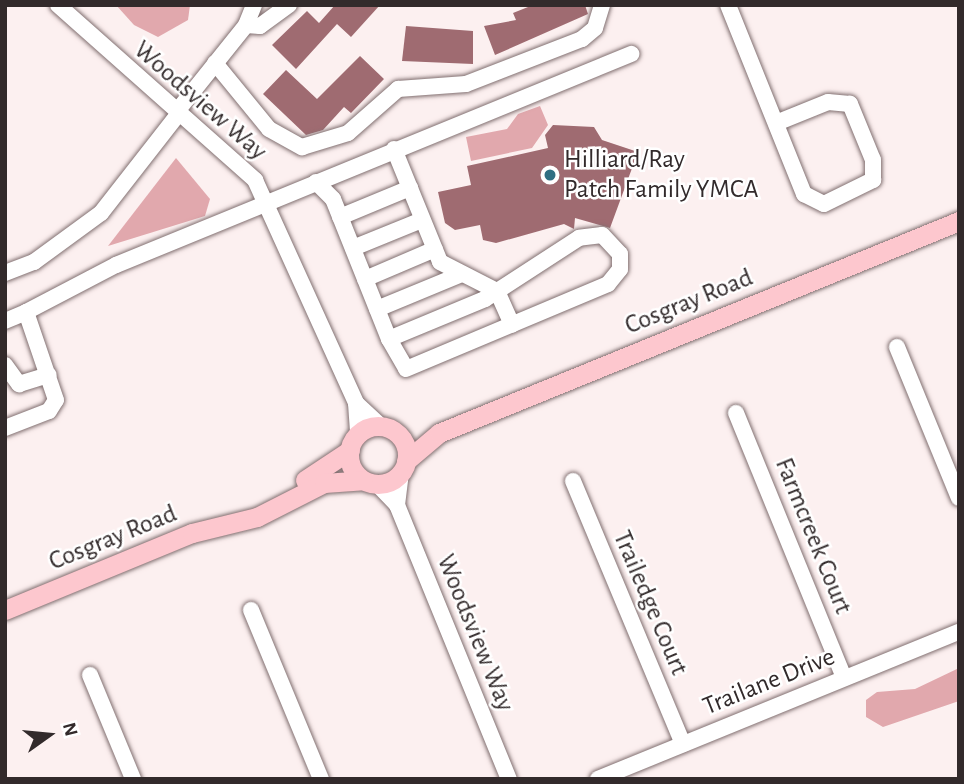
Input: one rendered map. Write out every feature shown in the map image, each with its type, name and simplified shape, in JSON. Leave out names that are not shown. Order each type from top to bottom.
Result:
[{"type":"main road","name":"Cosgray Road","points":[[241,517],[257,517],[324,482],[370,482],[404,467],[439,433],[959,220]]},
{"type":"main road","name":"Cosgray Road","points":[[5,610],[241,517],[340,462],[354,443],[389,430],[439,433]]},
{"type":"main road","points":[[389,430],[404,467]]},
{"type":"main road","points":[[354,443],[370,482]]},
{"type":"street","name":"Woodsview Way","points":[[58,5],[102,50],[240,163],[270,201],[356,403],[354,443]]},
{"type":"street","points":[[5,272],[34,262],[101,213],[246,25],[254,5]]},
{"type":"street","points":[[246,25],[260,26],[289,5]]},
{"type":"street","points":[[215,63],[279,138],[302,147],[339,138],[398,89],[466,84],[582,40],[595,28],[602,5]]},
{"type":"street","points":[[728,5],[776,123],[812,202],[824,204],[873,180],[873,160],[850,104],[828,102],[776,123]]},
{"type":"street","points":[[5,321],[26,313],[116,265],[351,166],[631,54]]},
{"type":"street","points":[[339,138],[351,166]]},
{"type":"street","points":[[394,149],[440,262],[497,290],[512,325]]},
{"type":"street","points":[[316,182],[340,217],[389,339],[406,369],[608,284],[620,269],[620,254],[602,234],[587,235],[497,290],[389,339]]},
{"type":"street","points":[[340,217],[410,188]]},
{"type":"street","points":[[352,248],[422,219]]},
{"type":"street","points":[[365,279],[435,249]]},
{"type":"street","points":[[377,309],[462,274]]},
{"type":"street","points":[[5,428],[54,407],[49,375],[26,313]]},
{"type":"street","points":[[897,347],[959,498]]},
{"type":"street","points":[[5,365],[19,384],[49,375]]},
{"type":"street","name":"Woodsview Way","points":[[356,403],[389,430]]},
{"type":"street","name":"Farmcreek Court","points":[[736,413],[844,678]]},
{"type":"street","name":"Woodsview Way","points":[[397,505],[404,467]]},
{"type":"street","name":"Trailedge Court","points":[[573,481],[683,744]]},
{"type":"street","name":"Woodsview Way","points":[[370,482],[397,505],[509,779]]},
{"type":"street","points":[[251,610],[321,779]]},
{"type":"street","name":"Trailane Drive","points":[[598,779],[959,632]]},
{"type":"street","points":[[90,675],[132,779]]},
{"type":"shaded area","points":[[116,5],[190,5],[188,20],[158,37],[134,25]]},
{"type":"shaded area","points":[[540,106],[548,125],[532,148],[471,161],[466,137],[507,129],[518,114]]},
{"type":"shaded area","points":[[176,158],[210,199],[205,216],[108,246]]},
{"type":"shaded area","points":[[959,668],[959,701],[883,727],[866,717],[866,700],[877,692],[915,689]]},
{"type":"building","points":[[335,5],[380,5],[351,37],[337,24],[296,69],[272,45],[307,11],[319,23]]},
{"type":"building","points":[[533,5],[585,5],[588,14],[495,55],[484,26],[516,20],[513,13]]},
{"type":"building","points":[[406,26],[473,31],[473,64],[402,61]]},
{"type":"building","points":[[360,56],[384,79],[351,113],[344,107],[323,130],[306,135],[263,94],[286,70],[317,99]]},
{"type":"building","name":"Hilliard/Ray Patch Family YMCA","points":[[553,125],[594,127],[602,140],[638,152],[610,228],[575,218],[574,229],[564,224],[496,243],[483,240],[480,225],[455,230],[445,223],[438,192],[471,185],[467,166],[548,148],[545,135]]},
{"type":"place","name":"Hilliard/Ray Patch Family YMCA","points":[[550,175]]}]
